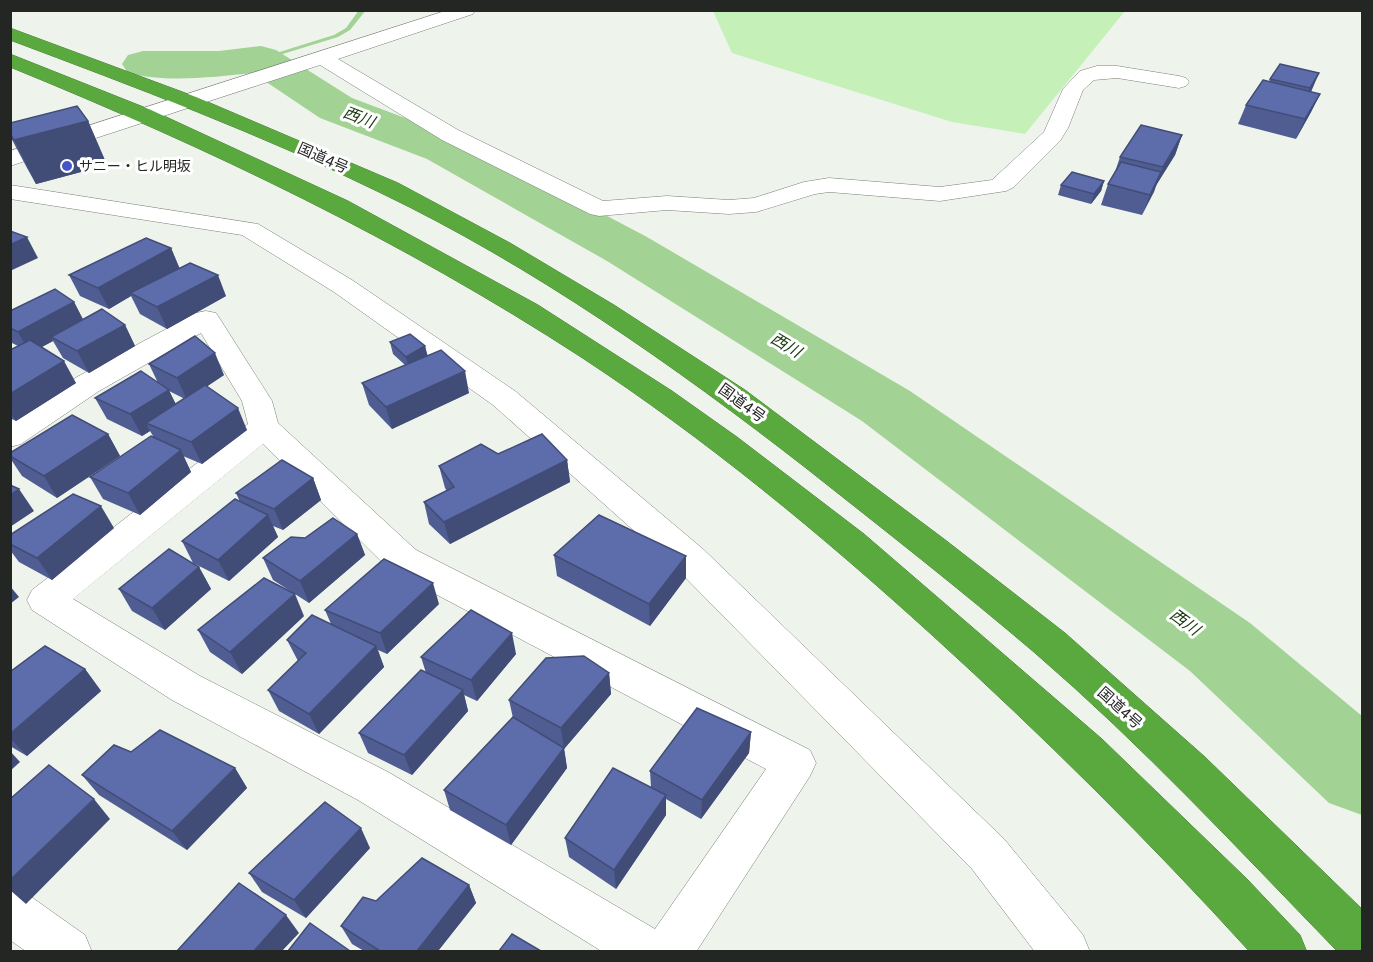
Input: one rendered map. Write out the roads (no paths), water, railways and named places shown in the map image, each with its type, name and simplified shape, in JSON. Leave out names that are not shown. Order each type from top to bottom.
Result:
[{"type":"highway","name":"国道4号","points":[[10,33],[189,101],[390,188],[481,237],[604,311],[734,397],[932,548],[1051,645],[1190,771],[1362,942]]},
{"type":"highway","points":[[10,60],[145,114],[325,197],[530,312],[640,384],[816,512],[971,646],[1140,802],[1283,951]]},
{"type":"street","points":[[10,159],[145,114],[313,63],[467,10]]},
{"type":"street","points":[[313,63],[598,209],[667,203],[729,207],[756,205],[812,187],[830,185],[940,194],[998,186],[1006,182],[1051,137],[1059,126],[1068,96],[1084,77],[1093,73],[1112,72],[1179,82]]},
{"type":"street","points":[[10,192],[249,229],[343,286],[504,398],[716,585],[988,854],[1066,951]]},
{"type":"street","points":[[10,436],[88,384],[206,319],[257,401],[264,427],[403,560],[795,763],[668,951]]},
{"type":"street","points":[[264,427],[45,600],[186,688],[373,786],[648,951]]},
{"type":"street","points":[[10,911],[68,951]]},
{"type":"waterway","points":[[261,59],[336,36],[348,29],[363,10]]},
{"type":"waterway","name":"西川","points":[[143,64],[219,64],[261,59],[336,108],[444,149],[627,249],[886,406],[1220,647],[1362,773]]},
{"type":"place","name":"サニー・ヒル明坂","points":[[67,166]]}]
